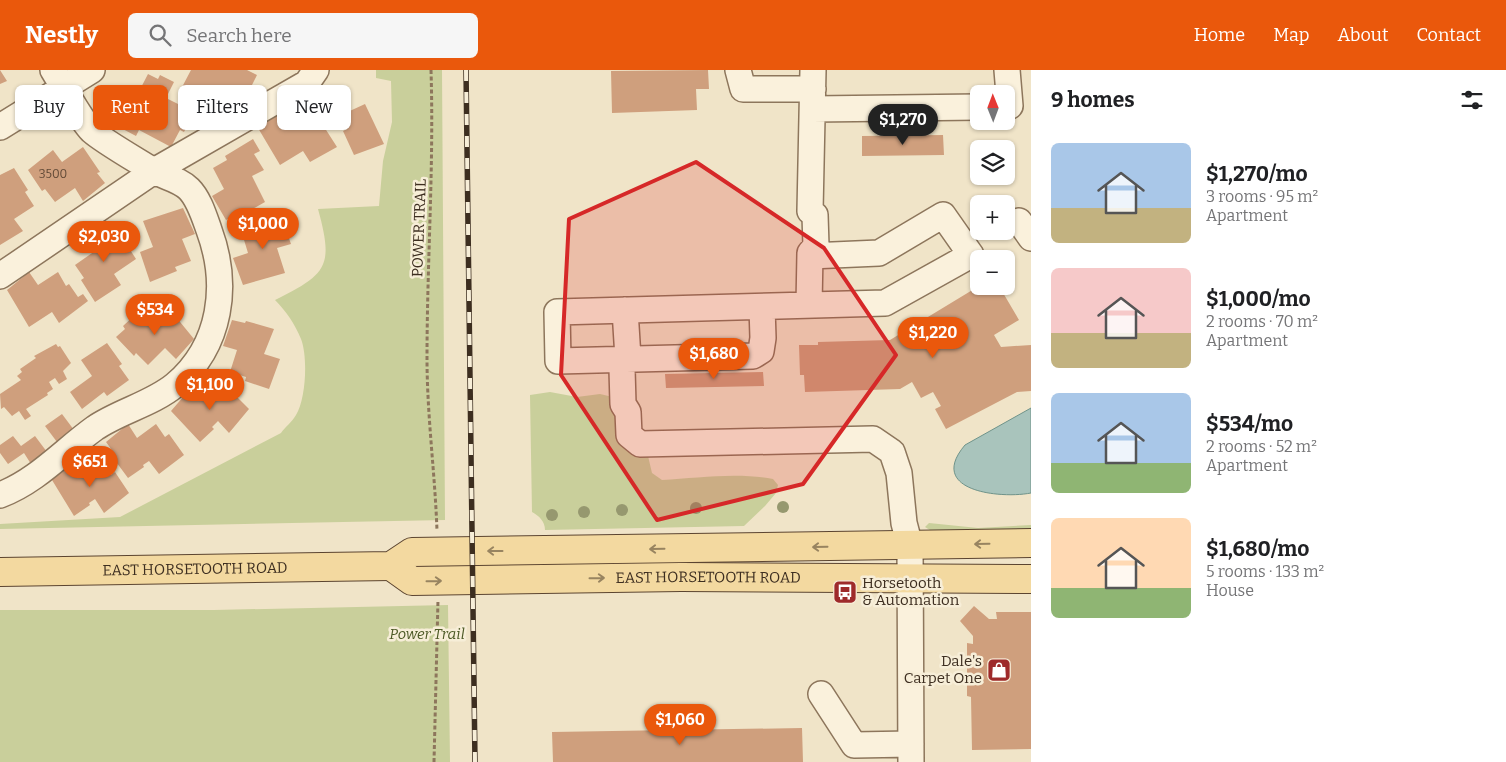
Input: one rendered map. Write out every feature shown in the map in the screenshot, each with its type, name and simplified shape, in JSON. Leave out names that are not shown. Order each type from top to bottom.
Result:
[{"type":"main road","name":"EAST HORSETOOTH ROAD","points":[[0,572],[391,566],[412,552],[1031,543]]},
{"type":"main road","name":"EAST HORSETOOTH ROAD","points":[[391,566],[412,581],[681,576],[1031,579]]},
{"type":"street","points":[[0,127],[58,78],[92,70]]},
{"type":"street","points":[[0,276],[154,171],[307,83],[316,70]]},
{"type":"street","points":[[738,70],[743,89],[813,89],[970,105]]},
{"type":"street","points":[[1007,70],[1016,106]]},
{"type":"street","points":[[0,495],[32,480],[98,426],[166,392],[187,374],[206,346],[214,327],[220,298],[220,272],[217,252],[200,207],[192,193],[180,182],[154,171],[92,131],[58,78]]},
{"type":"street","points":[[762,307],[763,338],[761,351],[753,356],[558,361],[557,312],[885,303],[971,255],[943,215],[879,253],[810,254],[804,248],[804,215],[810,211],[813,89]]},
{"type":"street","points":[[809,306],[810,254]]},
{"type":"street","points":[[625,310],[628,358],[636,369],[635,405],[628,412],[629,435],[640,444],[873,439],[892,452],[899,473],[904,523],[910,546],[911,753],[854,745],[821,694]]},
{"type":"path","name":"POWER TRAIL","points":[[432,70],[433,139],[427,355],[428,402],[438,537]]},
{"type":"path","points":[[434,762],[439,594]]},
{"type":"highlighted area","points":[[696,162],[824,248],[896,355],[803,484],[657,520],[561,375],[569,219]]},
{"type":"green space","points":[[376,70],[442,70],[445,520],[0,529],[0,524],[120,517],[281,433],[293,420],[299,408],[304,389],[305,356],[301,339],[293,323],[275,300],[306,283],[316,275],[322,266],[325,256],[325,244],[318,209],[379,206],[383,161],[392,122],[391,81],[376,78]]},
{"type":"green space","points":[[550,392],[577,397],[600,394],[617,398],[619,438],[633,454],[648,456],[652,473],[662,480],[718,476],[759,477],[773,479],[778,485],[776,493],[744,526],[545,530],[541,519],[532,512],[530,395]]},
{"type":"green space","points":[[929,523],[978,528],[1031,525],[1031,529],[933,532],[925,527]]},
{"type":"green space","name":"Power Trail","points":[[448,605],[450,762],[0,762],[0,610],[214,610]]},
{"type":"water","points":[[1031,408],[1031,493],[1018,495],[986,493],[961,482],[954,473],[955,461],[965,445]]},
{"type":"building","points":[[0,70],[7,81],[0,84]]},
{"type":"building","points":[[191,70],[247,70],[257,75],[252,85],[183,85]]},
{"type":"building","points":[[708,70],[709,89],[696,89],[697,110],[612,113],[611,71]]},
{"type":"building","points":[[148,74],[158,79],[160,75],[174,82],[168,94],[168,85],[142,85]]},
{"type":"building","points":[[168,99],[178,104],[178,130],[180,130],[171,147],[139,130],[168,130]]},
{"type":"building","points":[[365,104],[384,144],[354,155],[343,131],[351,130],[351,110]]},
{"type":"building","points":[[277,114],[277,130],[326,130],[337,147],[310,162],[303,151],[280,165],[259,130],[267,130],[267,121]]},
{"type":"building","points":[[125,130],[139,130],[136,136]]},
{"type":"building","points":[[943,135],[944,155],[862,156],[862,136]]},
{"type":"building","points":[[253,139],[260,151],[254,154],[264,170],[252,176],[265,202],[240,216],[238,213],[226,220],[212,196],[224,189],[213,168],[227,160],[225,156]]},
{"type":"building","points":[[83,147],[100,172],[97,173],[105,183],[83,201],[75,188],[55,202],[45,189],[42,191],[28,170],[53,150],[62,162]]},
{"type":"building","points":[[14,168],[28,190],[25,192],[34,206],[14,219],[23,231],[0,245],[0,175]]},
{"type":"building","points":[[183,208],[195,234],[182,239],[191,261],[175,267],[177,271],[150,282],[140,252],[153,247],[143,221]]},
{"type":"building","points":[[280,213],[291,244],[277,248],[285,273],[243,285],[233,258],[248,253],[241,230],[257,225],[255,221]]},
{"type":"building","points":[[110,225],[117,235],[120,234],[136,259],[114,274],[121,285],[95,302],[81,280],[84,278],[75,265],[95,251],[86,238]]},
{"type":"building","points":[[29,272],[38,285],[58,272],[66,286],[69,284],[78,297],[83,294],[88,301],[59,323],[52,312],[29,327],[7,290]]},
{"type":"building","points":[[970,291],[970,295],[1004,295],[1019,320],[994,335],[1001,347],[1031,345],[1031,391],[1017,392],[946,429],[935,409],[941,406],[933,392],[921,398],[912,382],[900,389],[805,392],[804,375],[800,375],[799,345],[818,345],[818,342],[890,340]]},
{"type":"building","points":[[167,306],[194,339],[176,359],[165,348],[148,365],[136,353],[134,356],[116,337],[125,329],[123,326],[137,313],[148,324]]},
{"type":"building","points":[[232,320],[245,323],[246,321],[274,329],[264,354],[280,359],[269,389],[245,381],[246,377],[230,372],[237,350],[223,346]]},
{"type":"building","points":[[107,343],[122,364],[119,366],[129,380],[107,396],[104,392],[82,409],[70,392],[92,376],[81,360]]},
{"type":"building","points":[[56,344],[58,347],[60,346],[71,363],[63,371],[67,379],[59,384],[55,378],[49,382],[53,389],[47,393],[48,395],[26,409],[31,416],[25,420],[19,411],[12,416],[4,407],[1,409],[0,394],[21,380],[17,376],[22,372],[20,369],[36,358],[34,356]]},
{"type":"building","points":[[763,372],[764,386],[666,388],[665,374]]},
{"type":"building","points":[[217,383],[228,394],[231,391],[249,409],[229,433],[218,421],[212,427],[214,429],[200,442],[171,411],[190,389],[200,400]]},
{"type":"building","points":[[62,414],[74,430],[57,442],[45,426]]},
{"type":"building","points":[[128,424],[137,438],[156,424],[165,437],[169,434],[184,455],[159,474],[149,461],[143,465],[144,467],[128,478],[111,455],[114,453],[106,442]]},
{"type":"building","points":[[13,436],[21,446],[35,436],[47,452],[31,464],[24,453],[8,464],[0,453],[0,445]]},
{"type":"building","points":[[74,462],[83,475],[102,462],[111,475],[115,472],[129,493],[104,513],[95,499],[89,503],[90,505],[74,516],[52,480]]},
{"type":"building","name":"Dale's Carpet One","points":[[974,606],[989,619],[997,619],[996,612],[1031,612],[1031,749],[972,750],[971,697],[967,696],[967,643],[973,644],[973,636],[960,621]]},
{"type":"building","points":[[802,728],[803,762],[553,762],[552,732]]},
{"type":"railway","points":[[466,70],[475,762]]},
{"type":"place","name":"Horsetooth & Automation","points":[[845,592]]},
{"type":"place","name":"Dale's Carpet One","points":[[999,670]]}]
